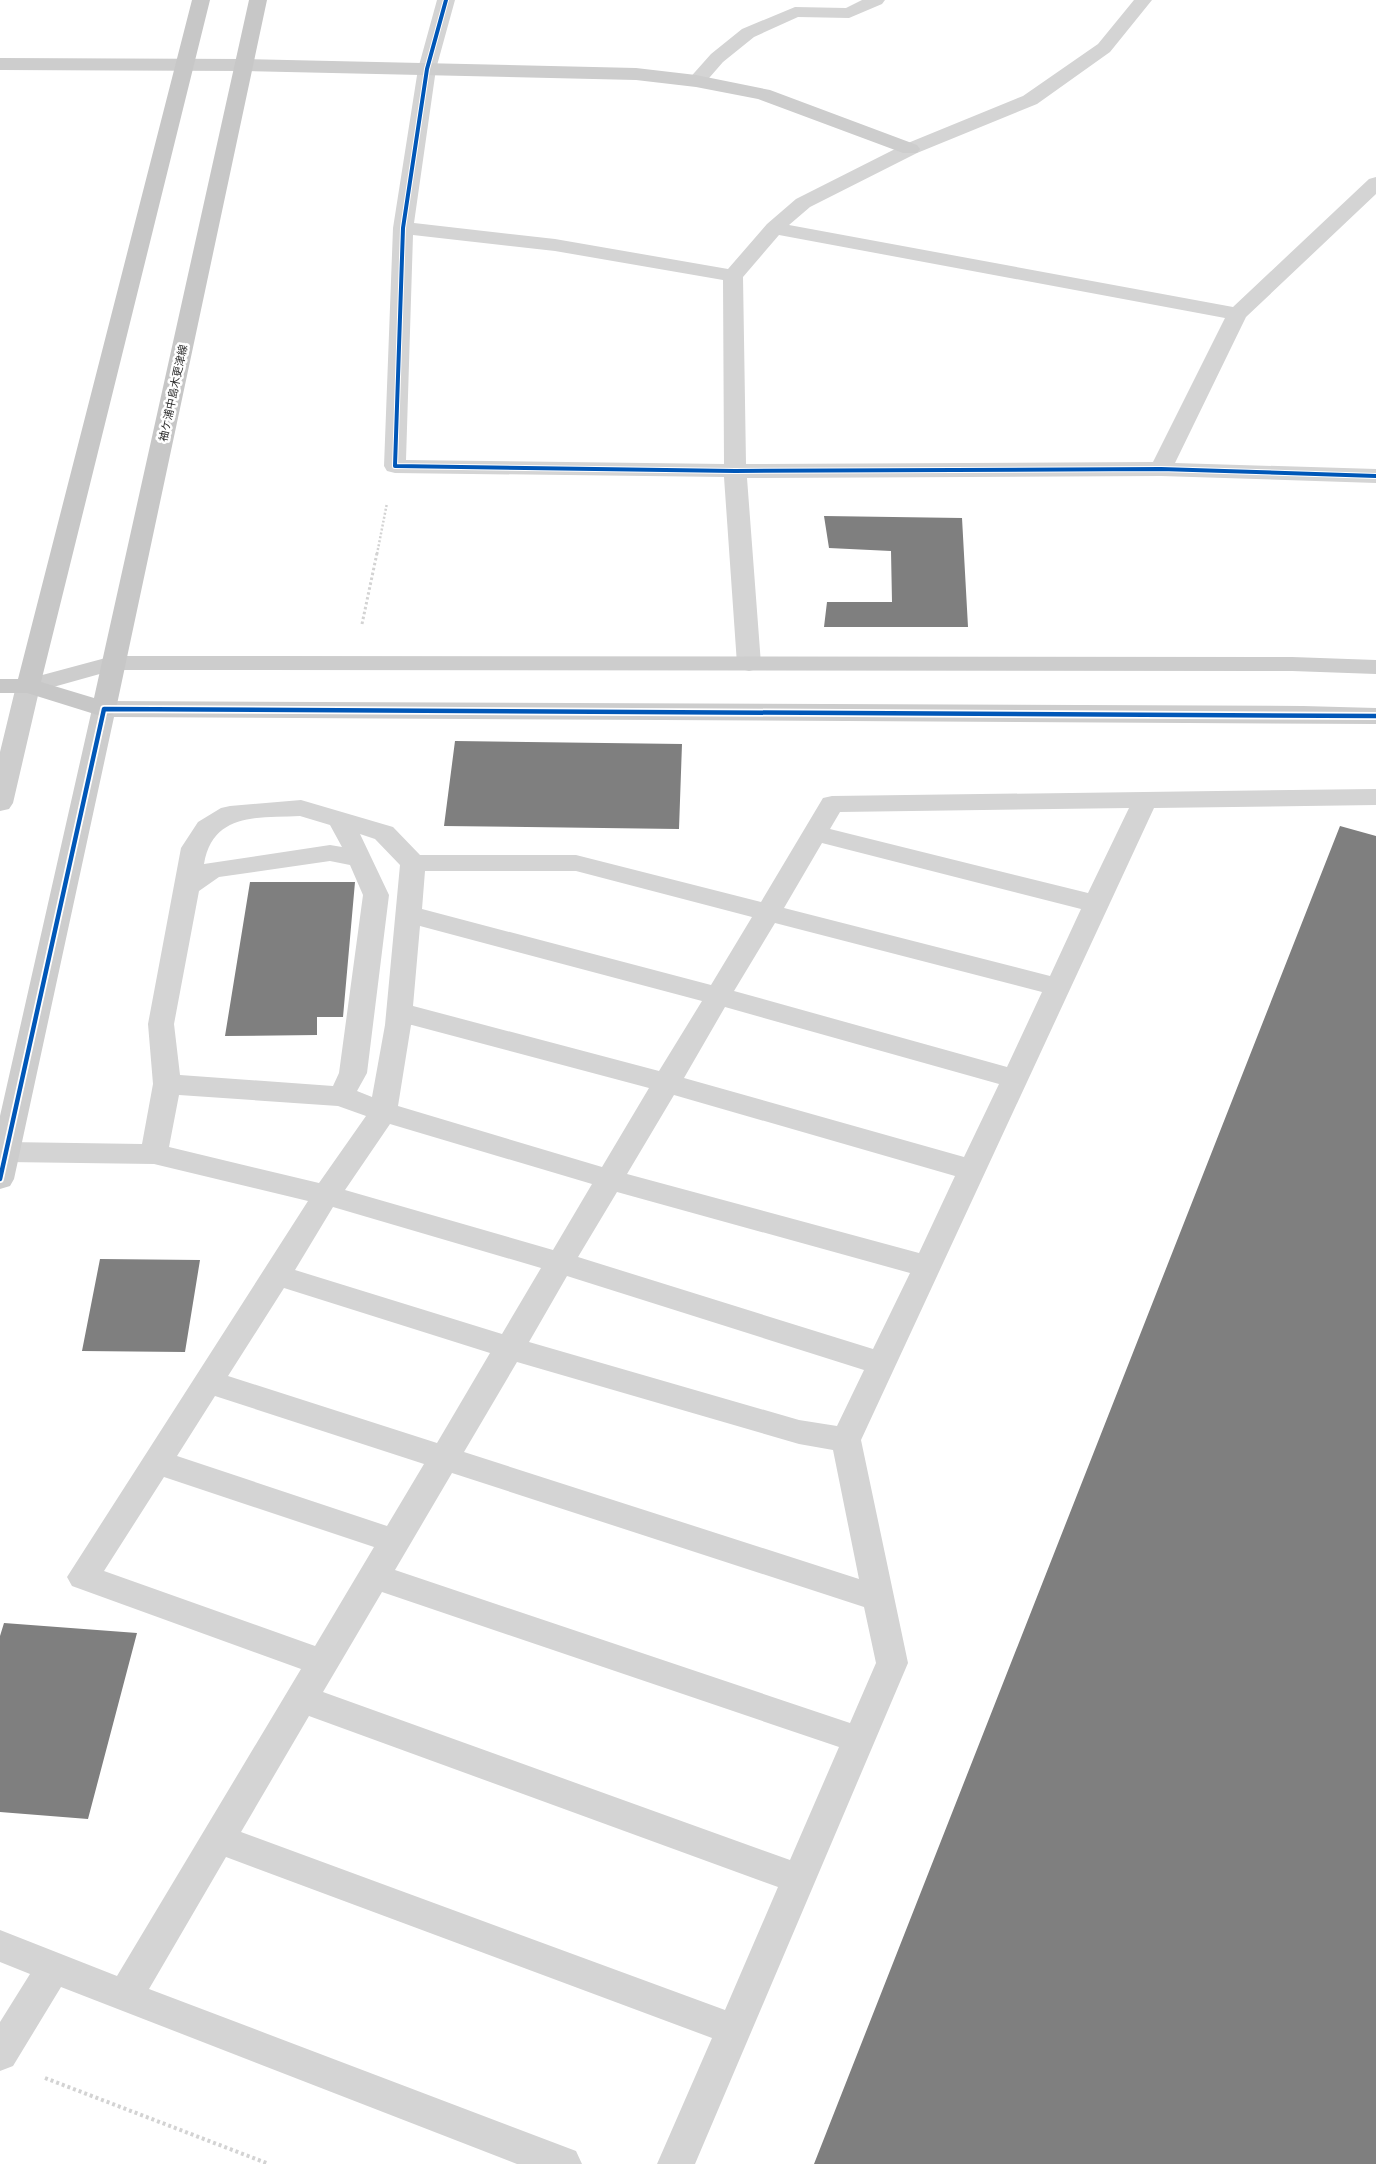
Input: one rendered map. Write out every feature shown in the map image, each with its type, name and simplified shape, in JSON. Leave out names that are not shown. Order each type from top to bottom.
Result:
[{"type":"main road","points":[[28,686],[200,0]]},
{"type":"main road","name":"袖ケ浦中島木更津線","points":[[104,709],[258,0]]},
{"type":"main road","points":[[0,686],[28,686],[104,709]]},
{"type":"street","points":[[446,0],[427,69],[403,228],[395,466],[735,471],[1161,470],[1376,476]]},
{"type":"street","points":[[696,80],[717,58],[748,33],[795,12],[848,13],[876,0]]},
{"type":"street","points":[[749,664],[735,471],[733,276],[774,228],[802,203],[910,149],[1030,100],[1104,48],[1143,0]]},
{"type":"street","points":[[0,64],[244,65],[636,74],[696,80],[763,94],[910,149]]},
{"type":"street","points":[[1161,470],[1237,314],[1376,182]]},
{"type":"street","points":[[403,228],[555,245],[733,276]]},
{"type":"street","points":[[774,228],[1237,314]]},
{"type":"street","points":[[0,803],[28,686],[114,663],[1292,664],[1376,667]]},
{"type":"street","points":[[883,1364],[561,1263],[326,1195],[154,1154],[3,1166],[104,709],[1303,714],[1376,716]]},
{"type":"street","points":[[125,1996],[832,804],[1376,797]]},
{"type":"street","points":[[676,2164],[892,1663],[846,1440],[1145,800]]},
{"type":"street","points":[[154,1154],[167,1084],[161,1024],[194,848],[207,828],[230,814],[258,810],[301,808],[384,833],[413,863],[576,863],[1057,988]]},
{"type":"street","points":[[339,819],[360,858],[376,895],[354,1073],[341,1096]]},
{"type":"street","points":[[814,834],[1096,904]]},
{"type":"street","points":[[187,887],[212,870],[330,853],[360,858]]},
{"type":"street","points":[[323,1663],[83,1577],[277,1275],[326,1195],[383,1112],[399,1012],[413,863]]},
{"type":"street","points":[[408,914],[718,996],[1015,1079]]},
{"type":"street","points":[[399,1012],[667,1083],[972,1170]]},
{"type":"street","points":[[167,1084],[341,1096],[383,1112],[609,1179],[928,1266]]},
{"type":"street","points":[[277,1275],[510,1348],[799,1432],[846,1440]]},
{"type":"street","points":[[208,1382],[878,1598]]},
{"type":"street","points":[[157,1462],[395,1541]]},
{"type":"street","points":[[374,1576],[859,1740]]},
{"type":"street","points":[[302,1698],[799,1879]]},
{"type":"street","points":[[219,1839],[734,2030]]},
{"type":"street","points":[[0,1946],[563,2164]]},
{"type":"street","points":[[0,2054],[54,1967]]},
{"type":"path","points":[[353,663],[395,466]]},
{"type":"path","points":[[42,2076],[269,2164]]},
{"type":"building","points":[[824,516],[962,518],[968,627],[824,627],[827,602],[892,602],[891,551],[829,548]]},
{"type":"building","points":[[455,741],[682,744],[679,829],[444,826]]},
{"type":"building","points":[[1340,826],[1376,836],[1376,2164],[814,2164]]},
{"type":"building","points":[[250,882],[355,882],[343,1017],[317,1017],[317,1035],[225,1036]]},
{"type":"building","points":[[100,1259],[200,1260],[185,1352],[82,1351]]},
{"type":"building","points":[[4,1623],[137,1633],[88,1819],[0,1812],[0,1636]]},
{"type":"cycle path","points":[[446,0],[427,69],[403,228],[395,466],[735,471],[1161,469],[1376,476]]},
{"type":"cycle path","points":[[0,1179],[104,709],[1303,714],[1376,716]]}]
